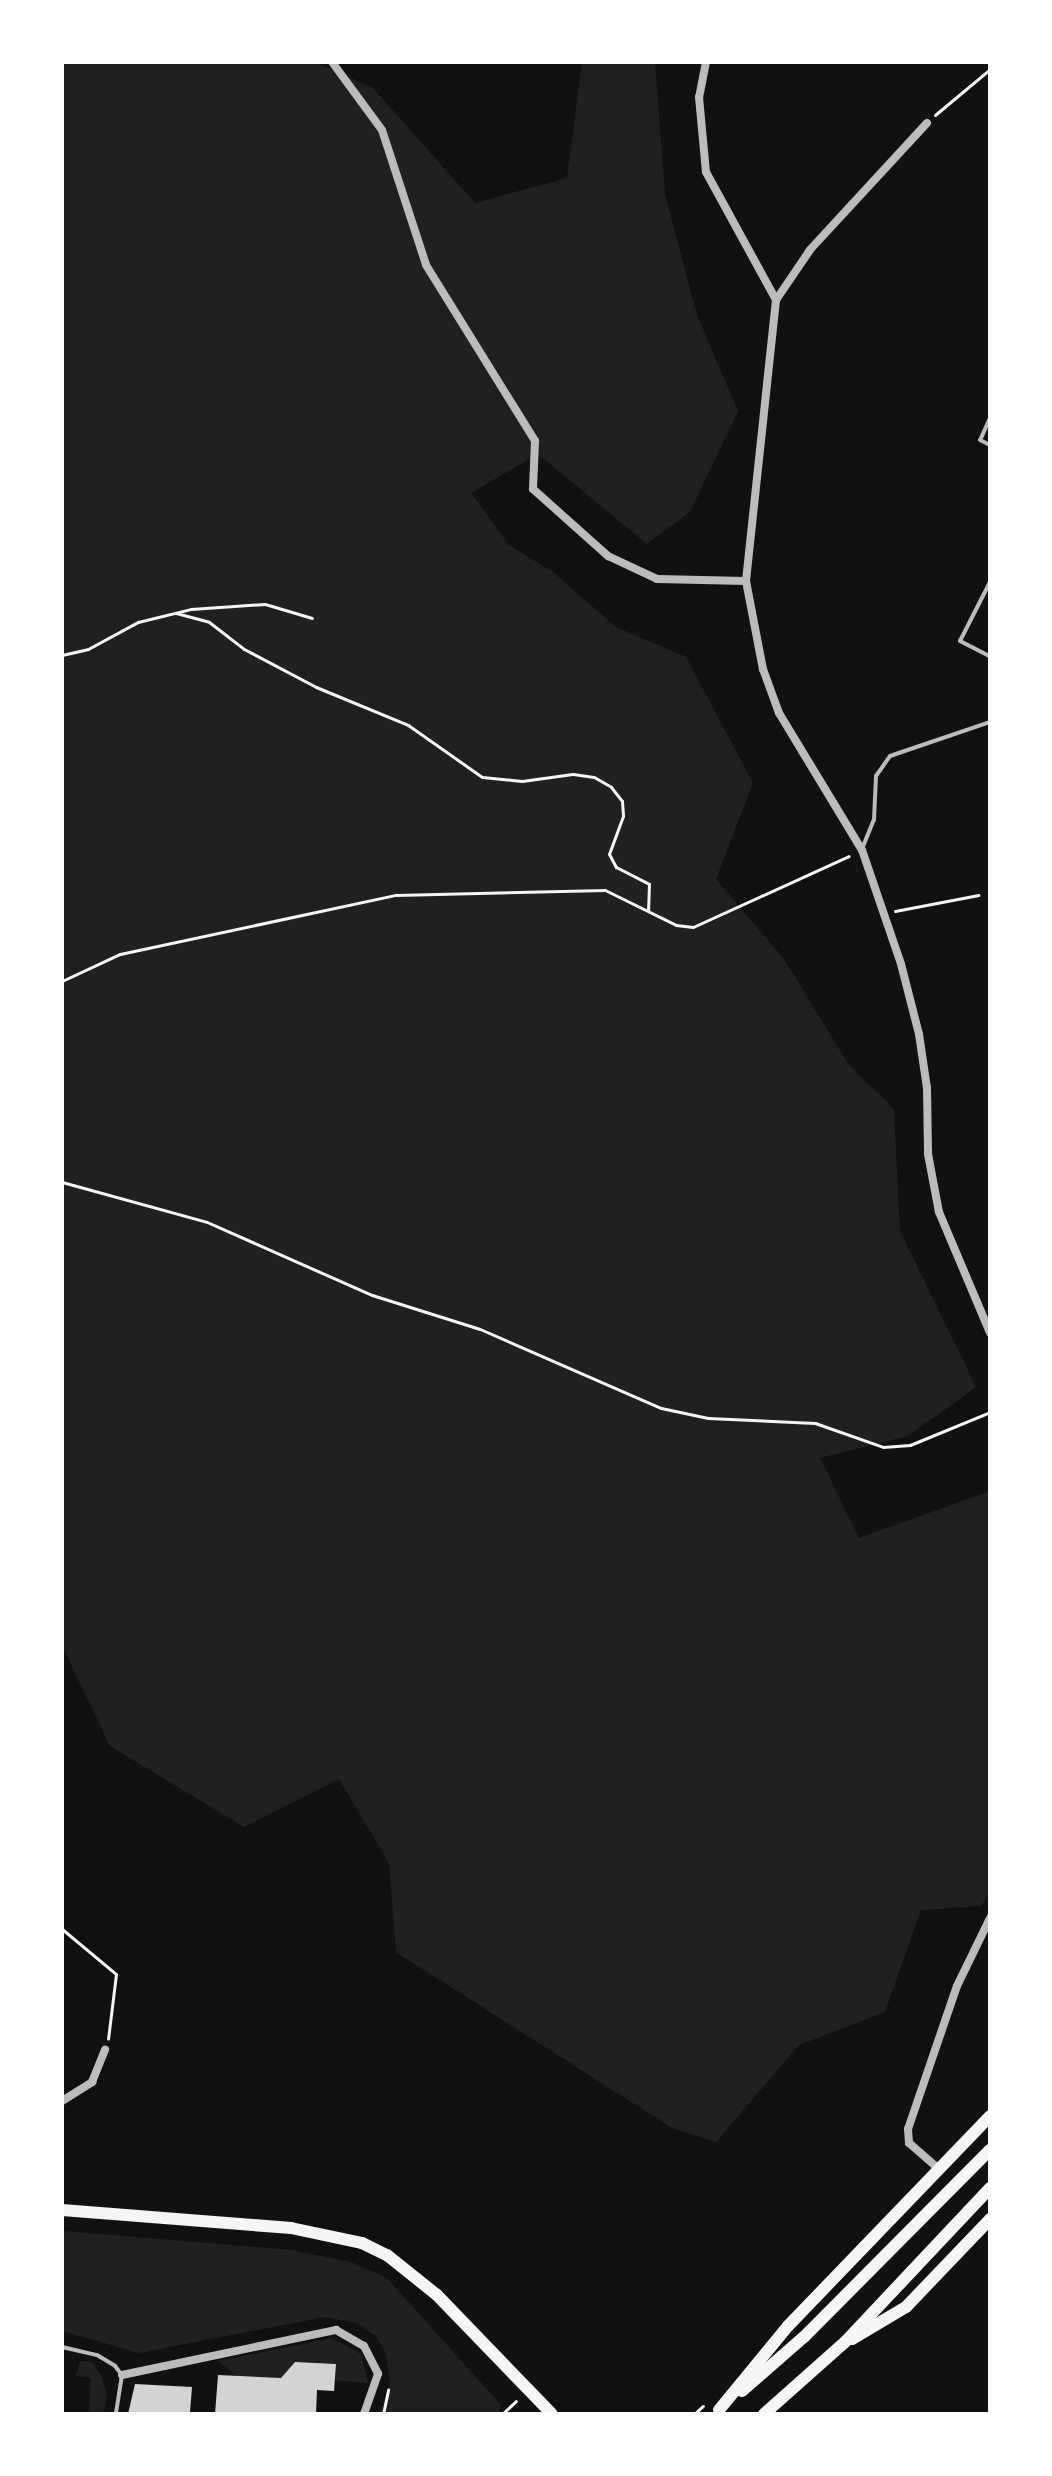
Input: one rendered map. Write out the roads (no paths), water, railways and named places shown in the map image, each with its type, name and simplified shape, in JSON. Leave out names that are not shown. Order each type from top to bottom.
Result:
[{"type":"main road","points":[[717,2412],[788,2326],[990,2116]]},
{"type":"main road","points":[[717,2412],[804,2337],[990,2150]]},
{"type":"main road","points":[[764,2414],[845,2342],[990,2188]]},
{"type":"main road","points":[[62,2210],[291,2228],[362,2243],[437,2295],[552,2414]]},
{"type":"main road","points":[[845,2342],[906,2307],[990,2219]]},
{"type":"street","points":[[332,62],[382,130],[426,265],[535,441],[533,489],[608,556],[657,579],[746,581]]},
{"type":"street","points":[[706,62],[699,97],[706,172],[776,300]]},
{"type":"street","points":[[927,123],[810,250],[776,300],[746,581],[763,669],[779,713],[862,850],[884,914],[919,1034],[939,1212],[990,1333]]},
{"type":"street","points":[[940,2170],[909,2143],[908,2129],[957,1986],[990,1918]]},
{"type":"street","points":[[62,2101],[92,2082],[105,2050]]},
{"type":"street","points":[[122,2375],[336,2330],[364,2346],[378,2374],[364,2414]]},
{"type":"lane","points":[[990,418],[980,440],[990,445]]},
{"type":"lane","points":[[990,582],[960,641],[990,656]]},
{"type":"lane","points":[[862,850],[874,820],[876,776],[890,756],[990,722]]},
{"type":"lane","points":[[62,2347],[97,2355],[122,2375],[116,2414]]}]
